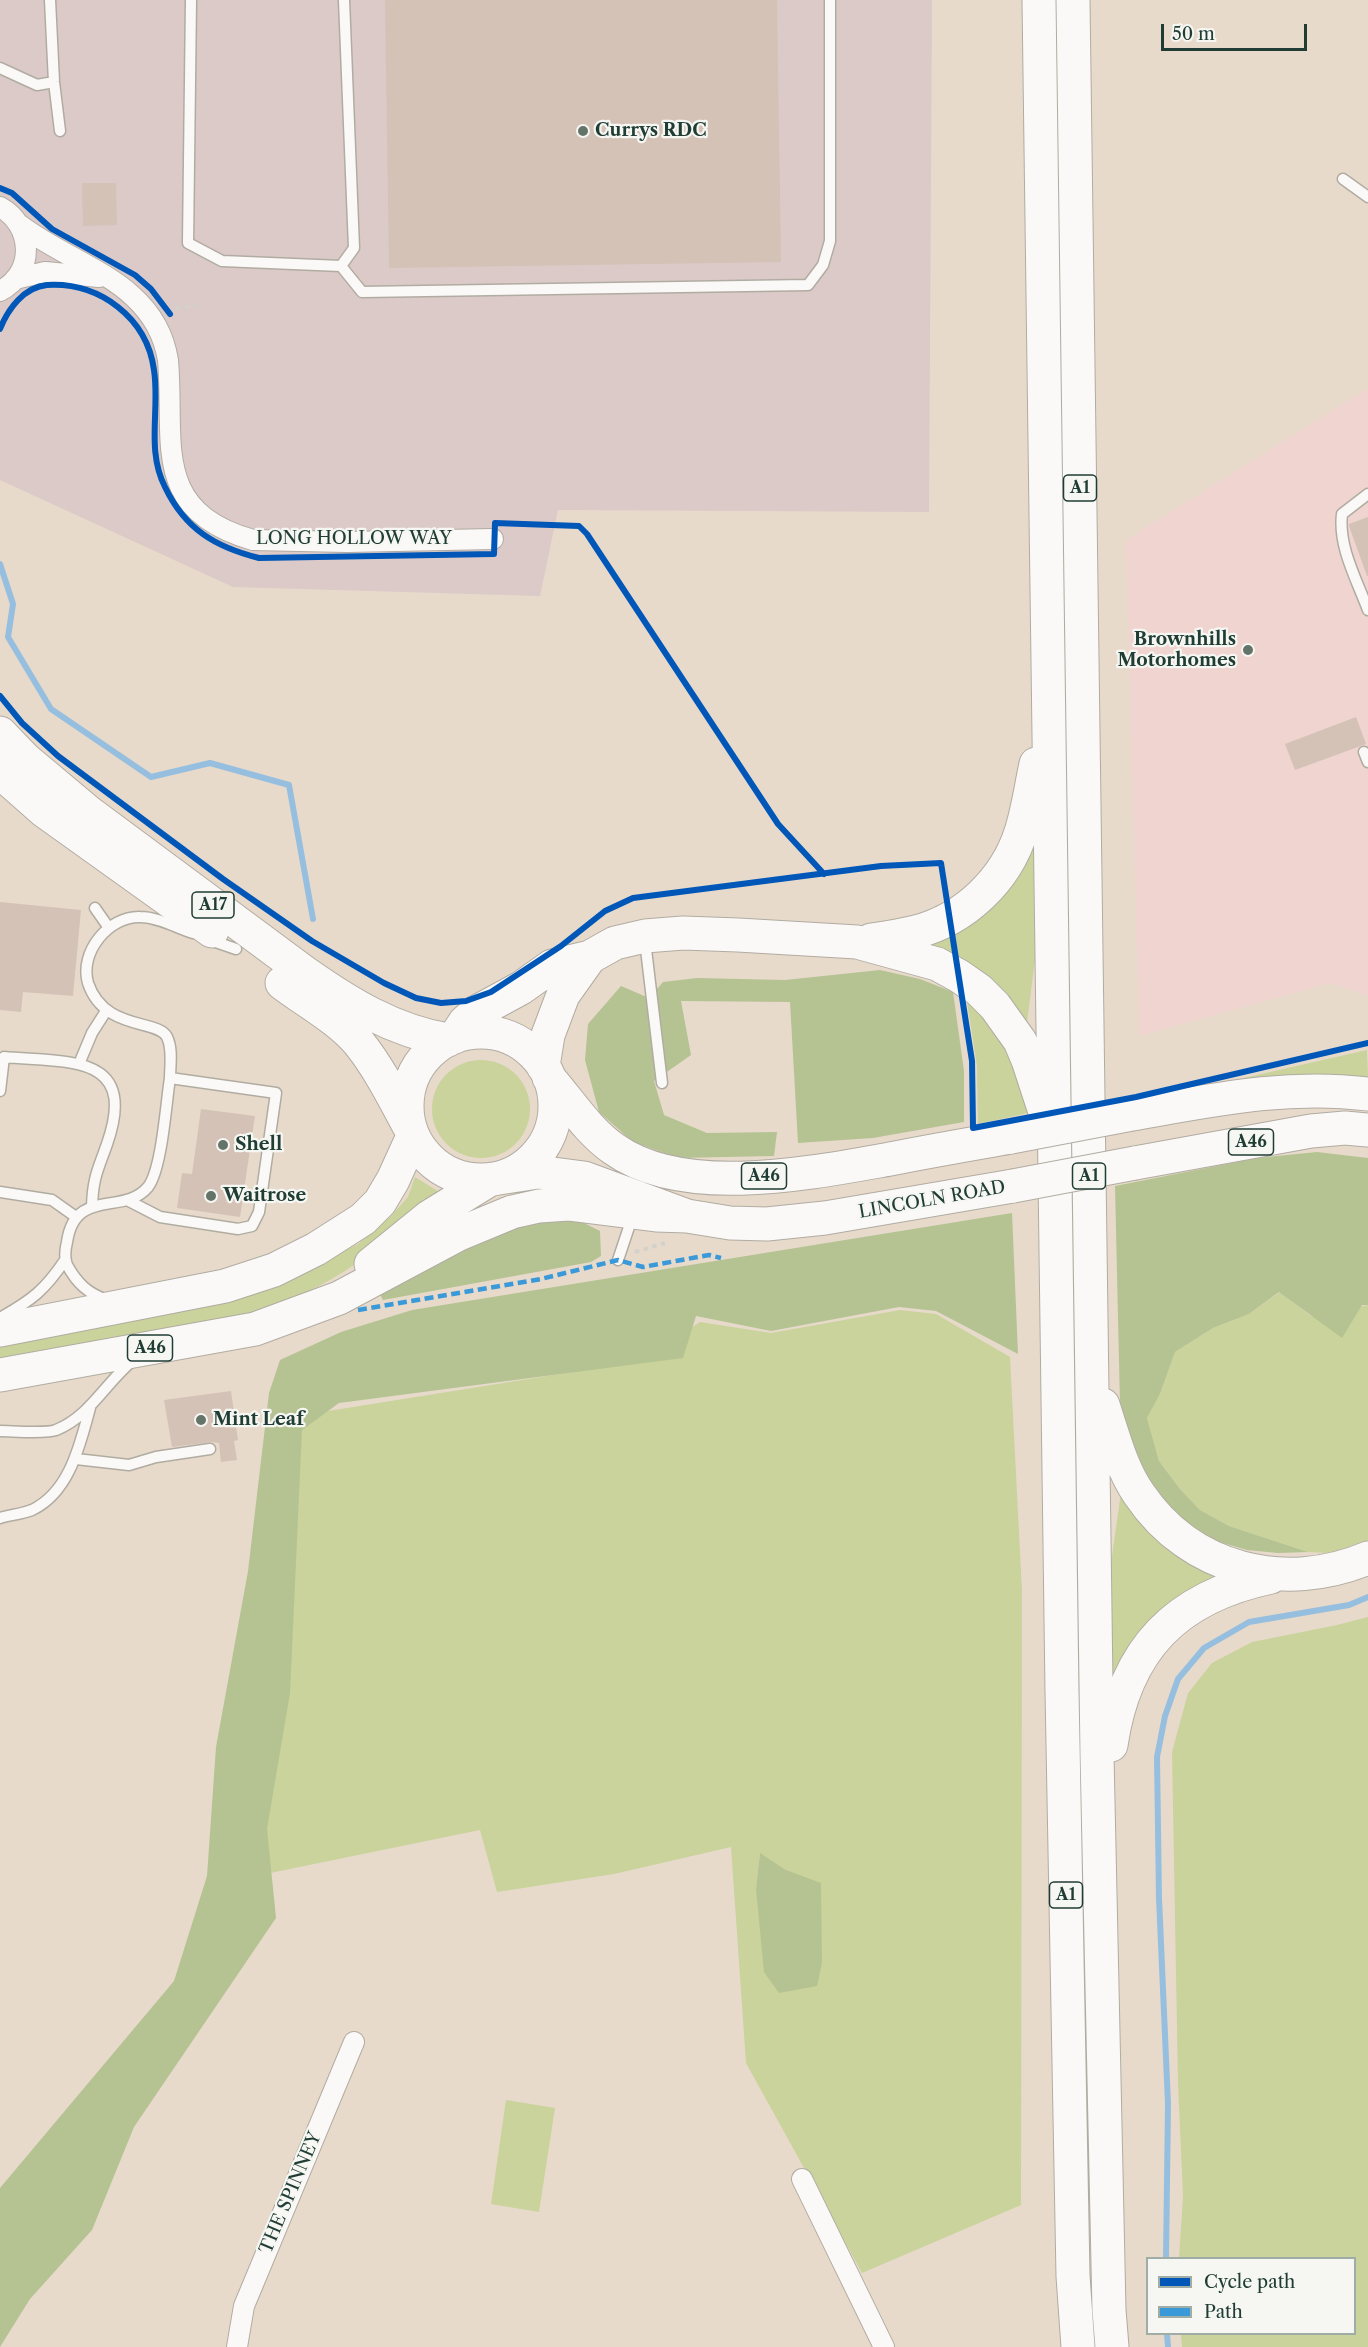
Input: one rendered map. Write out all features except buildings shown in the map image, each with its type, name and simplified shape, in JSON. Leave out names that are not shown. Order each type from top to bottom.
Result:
[{"type":"highway","name":"A1","points":[[1039,0],[1068,2023],[1073,2276],[1078,2347]]},
{"type":"highway","name":"A1","points":[[1073,0],[1099,1833],[1109,2310],[1112,2347]]},
{"type":"highway","points":[[857,942],[916,932],[936,925],[972,903],[1000,873],[1021,833],[1049,698]]},
{"type":"highway","name":"A17","points":[[0,733],[25,759],[87,811],[340,997],[406,1030],[452,1038]]},
{"type":"highway","name":"A17","points":[[0,772],[43,810],[236,948],[345,1030],[358,1043],[385,1082],[411,1131]]},
{"type":"highway","points":[[452,1038],[483,1032],[507,1037],[528,1049],[546,1072],[554,1096],[554,1122],[547,1140],[531,1161],[512,1174],[494,1179],[468,1179],[447,1172],[430,1160],[411,1131],[407,1115],[408,1093],[415,1072],[432,1051],[452,1038],[475,1013],[521,988],[552,966],[590,957],[615,944],[645,936],[683,933],[857,942],[937,964],[979,990],[995,1006],[1015,1033],[1028,1060],[1055,1148]]},
{"type":"highway","points":[[546,1072],[548,1035],[563,995],[590,957]]},
{"type":"highway","name":"A46","points":[[546,1072],[593,1132],[614,1149],[655,1168],[680,1174],[743,1178],[813,1172],[1261,1092],[1330,1090],[1368,1094]]},
{"type":"highway","name":"LINCOLN ROAD","points":[[494,1179],[538,1173],[584,1178],[680,1228],[729,1222],[789,1223],[1013,1186],[1311,1131],[1346,1128],[1368,1130]]},
{"type":"highway","points":[[0,1330],[225,1286],[274,1270],[316,1249],[363,1219],[380,1202],[393,1180],[411,1131]]},
{"type":"highway","name":"A46","points":[[298,1314],[361,1271],[429,1216],[494,1179]]},
{"type":"highway","name":"A46","points":[[0,1375],[255,1329],[339,1298],[459,1234],[512,1212],[539,1206],[568,1204],[656,1215],[680,1228]]},
{"type":"highway","points":[[1093,1375],[1127,1473],[1153,1512],[1172,1531],[1213,1557],[1233,1566],[1279,1575]]},
{"type":"highway","points":[[1099,1833],[1120,1698],[1142,1656],[1171,1623],[1205,1599],[1244,1583],[1279,1575],[1332,1570],[1368,1558]]},
{"type":"street","name":"LONG HOLLOW WAY","points":[[0,207],[34,236],[124,288],[138,300],[155,322],[165,346],[169,376],[169,439],[172,463],[183,491],[201,514],[212,523],[254,540],[347,542],[493,539]]},
{"type":"street","points":[[5,289],[25,262],[27,249],[20,225]]},
{"type":"street","name":"LONG HOLLOW WAY","points":[[5,289],[45,272],[108,278]]},
{"type":"street","name":"THE SPINNEY","points":[[237,2347],[244,2306],[354,2042]]},
{"type":"street","points":[[802,2179],[884,2347]]},
{"type":"lane","points":[[51,0],[54,82],[60,131]]},
{"type":"lane","points":[[190,0],[188,243],[222,261],[341,266],[363,292],[808,285],[823,265],[830,241],[830,0]]},
{"type":"lane","points":[[341,266],[354,248],[344,0]]},
{"type":"lane","points":[[0,68],[37,85],[54,82]]},
{"type":"lane","points":[[1342,179],[1368,197]]},
{"type":"lane","points":[[1368,494],[1342,514],[1341,526],[1342,541],[1368,610]]},
{"type":"lane","points":[[95,908],[109,928]]},
{"type":"lane","points":[[0,1318],[39,1293],[50,1283],[65,1260],[68,1235],[76,1217],[92,1206],[127,1200],[148,1186],[156,1171],[170,1078],[170,1045],[167,1035],[159,1030],[124,1021],[106,1011],[95,998],[88,982],[89,954],[109,928],[132,917],[144,917],[236,948]]},
{"type":"lane","points":[[645,936],[662,1083]]},
{"type":"lane","points":[[79,1064],[92,1033],[106,1011]]},
{"type":"lane","points":[[0,1091],[4,1057],[79,1064],[99,1071],[110,1082],[116,1097],[108,1143],[93,1184],[92,1206]]},
{"type":"lane","points":[[127,1200],[160,1217],[238,1229],[252,1226],[257,1220],[276,1093],[170,1078]]},
{"type":"lane","points":[[0,1192],[52,1200],[76,1217]]},
{"type":"lane","points":[[618,1260],[634,1212]]},
{"type":"lane","points":[[65,1260],[83,1289],[121,1306]]},
{"type":"lane","points":[[0,1431],[55,1431],[90,1408],[115,1375],[147,1348]]},
{"type":"lane","points":[[0,1518],[32,1510],[56,1491],[76,1459],[90,1408]]},
{"type":"lane","points":[[76,1459],[129,1465],[156,1457],[210,1449]]},
{"type":"path","points":[[163,305],[170,314],[174,308],[196,306]]},
{"type":"path","points":[[618,1260],[680,1228]]},
{"type":"shaded area","points":[[0,0],[932,0],[929,512],[558,510],[540,596],[233,587],[0,480]]},
{"type":"shaded area","name":"Brownhills Motorhomes","points":[[1368,388],[1368,996],[1331,983],[1139,1036],[1126,540]]},
{"type":"green space","points":[[1036,829],[1036,951],[1027,1023],[919,942]]},
{"type":"green space","points":[[880,970],[920,979],[953,992],[964,1071],[964,1122],[873,1138],[798,1143],[790,1002],[681,1001],[691,1055],[654,1081],[664,1115],[707,1133],[777,1132],[774,1156],[679,1158],[633,1142],[599,1112],[585,1060],[588,1024],[621,986],[649,998],[663,982],[697,978],[785,980]]},
{"type":"green space","points":[[967,1002],[975,1007],[1008,1046],[1028,1113],[978,1124],[977,1066]]},
{"type":"green space","points":[[1367,1050],[1368,1077],[1226,1082]]},
{"type":"green space","points":[[481,1060],[491,1061],[508,1068],[522,1082],[529,1099],[529,1119],[522,1136],[508,1150],[491,1157],[481,1158],[471,1157],[454,1150],[440,1136],[433,1119],[432,1109],[433,1099],[440,1082],[454,1068],[471,1061]]},
{"type":"green space","points":[[1317,1152],[1368,1158],[1368,1305],[1362,1305],[1342,1338],[1279,1292],[1249,1314],[1213,1328],[1175,1352],[1160,1394],[1147,1418],[1159,1461],[1180,1489],[1200,1510],[1229,1526],[1308,1552],[1278,1553],[1247,1550],[1216,1541],[1170,1517],[1137,1469],[1120,1405],[1115,1186],[1257,1158]]},
{"type":"green space","points":[[415,1177],[441,1193],[360,1261],[308,1291],[264,1308],[218,1321],[0,1361],[0,1345],[169,1314],[231,1300],[275,1285],[358,1244],[391,1216],[408,1197]]},
{"type":"green space","points":[[1012,1213],[1018,1354],[936,1311],[899,1307],[771,1331],[696,1316],[683,1358],[339,1403],[302,1430],[290,1693],[267,1829],[276,1918],[134,2127],[92,2230],[30,2299],[0,2347],[0,2188],[174,1981],[207,1876],[216,1747],[248,1571],[269,1393],[280,1360],[341,1332],[412,1310]]},
{"type":"green space","points":[[526,1217],[582,1222],[600,1231],[601,1256],[591,1262],[383,1300],[376,1287]]},
{"type":"green space","points":[[1280,1292],[1311,1316],[1368,1305],[1368,1540],[1329,1553],[1308,1552],[1229,1526],[1200,1510],[1180,1489],[1159,1461],[1147,1418],[1160,1394],[1175,1352],[1213,1328],[1249,1314]]},
{"type":"green space","points":[[900,1310],[936,1314],[1010,1357],[1022,1591],[1021,2205],[862,2273],[746,2063],[731,1847],[614,1874],[497,1892],[480,1830],[241,1879],[297,1416],[641,1361],[700,1322],[771,1333]],"holes":[[[760,1854],[786,1870],[756,1889]]]},
{"type":"green space","points":[[1121,1492],[1238,1575],[1112,1686],[1110,1571]]},
{"type":"green space","points":[[1368,1617],[1368,2347],[1182,2347],[1181,2335],[1356,2335],[1356,2257],[1179,2257],[1183,2197],[1178,2083],[1172,1752],[1188,1693],[1212,1663],[1252,1642]]},
{"type":"green space","points":[[760,1853],[786,1870],[821,1883],[822,1963],[817,1986],[779,1993],[764,1972],[756,1889]]},
{"type":"green space","points":[[506,2100],[555,2108],[539,2212],[491,2204]]},
{"type":"waterway","points":[[0,564],[13,604],[8,637],[51,709],[151,777],[210,763],[289,785],[313,919]]},
{"type":"waterway","points":[[1166,2257],[1168,2104],[1159,1898],[1157,1757],[1165,1716],[1178,1679],[1204,1648],[1249,1622],[1349,1605],[1368,1597]]},
{"type":"waterway","points":[[1167,2335],[1168,2347]]},
{"type":"marked path","points":[[358,1310],[541,1279],[618,1260],[643,1267],[709,1255],[721,1258]]},
{"type":"cycle path","points":[[0,188],[12,193],[52,229],[135,275],[151,289],[170,314]]},
{"type":"cycle path","points":[[0,329],[7,314],[18,300],[31,290],[47,285],[85,290],[118,307],[131,319],[142,334],[150,351],[154,370],[156,459],[165,487],[173,502],[192,525],[215,542],[243,554],[259,558],[494,554],[495,523],[579,526],[587,534],[778,824],[824,874]]},
{"type":"cycle path","points":[[0,696],[22,723],[58,756],[223,879],[312,941],[384,983],[416,998],[441,1003],[466,1001],[491,992],[561,946],[605,911],[633,898],[881,866],[941,863],[972,1061],[973,1128],[1136,1097],[1368,1043]]},
{"type":"place","name":"Currys RDC","points":[[583,131]]},
{"type":"place","name":"Brownhills Motorhomes","points":[[1248,650]]},
{"type":"place","name":"Shell","points":[[223,1145]]},
{"type":"place","name":"Waitrose","points":[[211,1196]]},
{"type":"place","name":"Mint Leaf","points":[[201,1420]]}]
